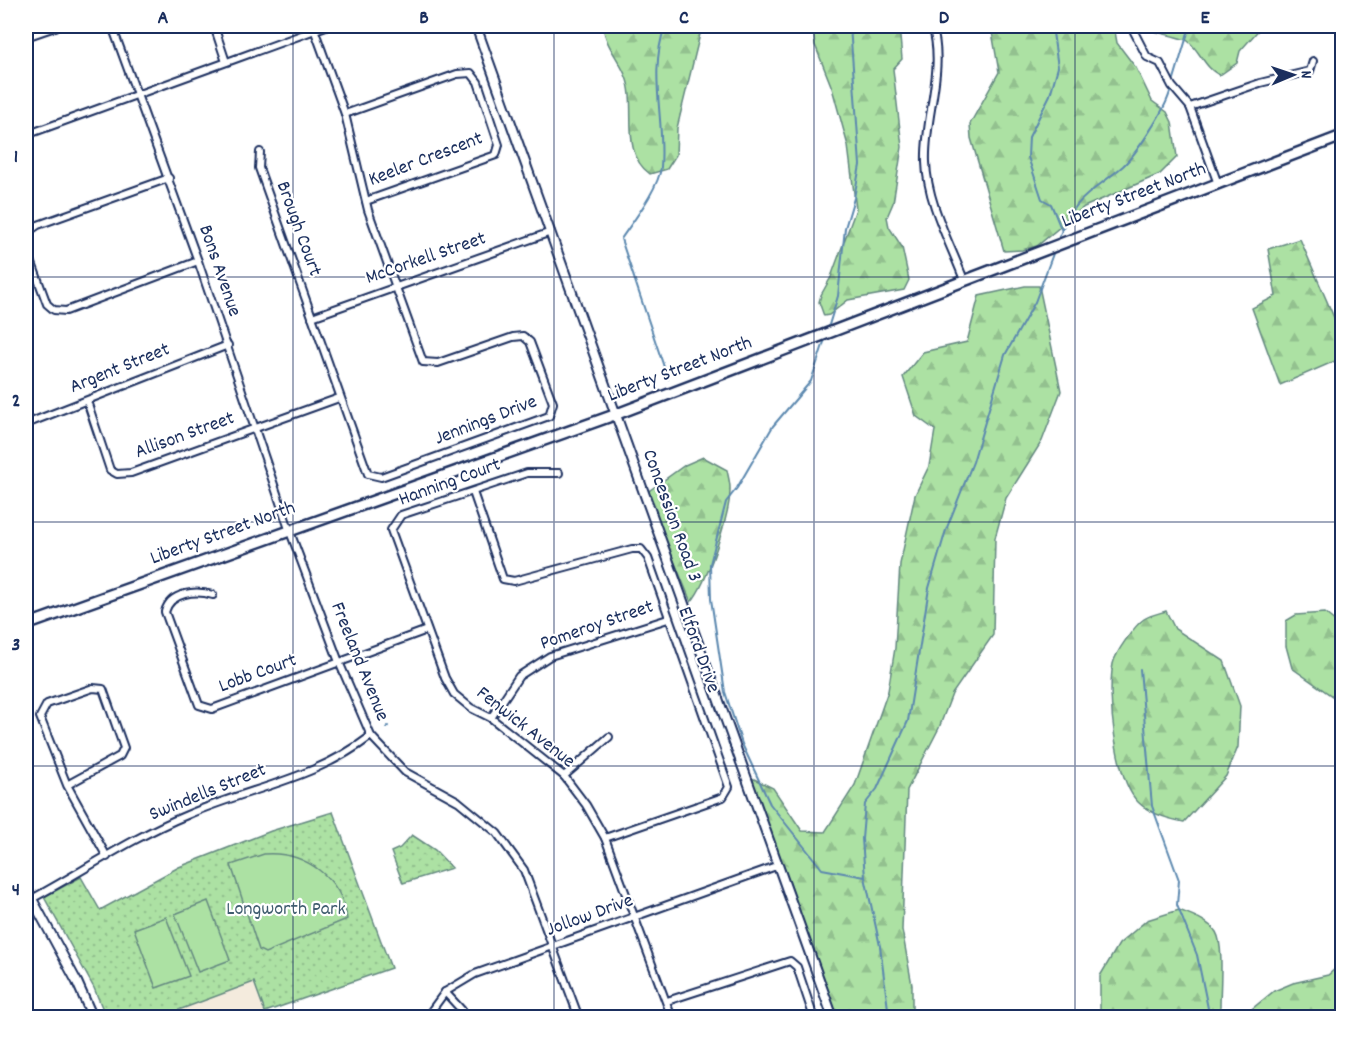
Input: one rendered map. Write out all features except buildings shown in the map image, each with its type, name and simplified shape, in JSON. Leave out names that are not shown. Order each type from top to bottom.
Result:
[{"type":"main road","name":"Liberty Street North","points":[[26,625],[289,529],[617,414],[964,279],[1342,136]]},
{"type":"street","points":[[26,37],[58,26]]},
{"type":"street","name":"Bons Avenue","points":[[112,26],[138,92],[228,345],[289,529]]},
{"type":"street","points":[[214,26],[226,62]]},
{"type":"street","points":[[26,135],[314,28],[326,26]]},
{"type":"street","name":"Concession Road 3","points":[[476,26],[833,1017]]},
{"type":"street","points":[[932,26],[937,49],[927,135],[927,176],[964,279]]},
{"type":"street","points":[[1131,26],[1147,57],[1160,63],[1172,86],[1191,107],[1218,184]]},
{"type":"street","points":[[314,28],[345,114],[366,201],[394,287]]},
{"type":"street","points":[[1191,107],[1260,83],[1310,71],[1313,61]]},
{"type":"street","name":"Keeler Crescent","points":[[345,114],[458,74],[471,73],[478,82],[499,145],[496,155],[366,201]]},
{"type":"street","name":"Brough Court","points":[[260,152],[259,168],[312,317]]},
{"type":"street","points":[[26,238],[28,232],[38,225],[168,178]]},
{"type":"street","name":"McCorkell Street","points":[[312,317],[552,232]]},
{"type":"street","points":[[26,246],[47,304],[54,310],[66,311],[198,261]]},
{"type":"street","name":"Jennings Drive","points":[[312,317],[368,474],[381,477],[551,413],[553,403],[527,338],[513,337],[438,363],[427,364],[420,357],[394,287]]},
{"type":"street","name":"Argent Street","points":[[26,424],[228,345]]},
{"type":"street","name":"Allison Street","points":[[87,401],[110,470],[117,474],[131,473],[339,398]]},
{"type":"street","name":"Hanning Court","points":[[427,630],[391,530],[401,515],[527,473],[559,473]]},
{"type":"street","name":"Elford Drive","points":[[473,492],[503,579],[514,581],[632,549],[641,549],[648,558],[729,787],[723,797],[605,838]]},
{"type":"street","name":"Freeland Avenue","points":[[289,529],[339,662],[371,736],[405,772],[458,801],[497,833],[524,870],[579,1017]]},
{"type":"street","name":"Lobb Court","points":[[213,595],[201,592],[179,596],[167,604],[165,612],[199,705],[212,709],[339,662]]},
{"type":"street","name":"Pomeroy Street","points":[[491,718],[519,676],[550,656],[668,619]]},
{"type":"street","points":[[339,662],[427,630]]},
{"type":"street","name":"Fenwick Avenue","points":[[427,630],[445,678],[454,694],[471,708],[491,718],[564,776],[605,838],[672,1017]]},
{"type":"street","points":[[67,785],[120,756],[124,748],[103,689],[93,688],[47,704],[40,717],[67,785],[107,857]]},
{"type":"street","name":"Swindells Street","points":[[28,901],[188,814],[255,789],[314,772],[350,752],[371,736]]},
{"type":"street","points":[[564,776],[609,737]]},
{"type":"street","name":"Jollow Drive","points":[[426,1017],[445,992],[474,974],[779,865]]},
{"type":"street","points":[[26,888],[28,901],[73,974],[93,1017]]},
{"type":"street","points":[[667,1001],[790,960],[796,967],[814,1017]]},
{"type":"street","points":[[445,992],[469,1017]]},
{"type":"shaded area","points":[[254,982],[267,1017],[161,1018],[208,998]]},
{"type":"green space","points":[[603,26],[702,26],[677,128],[676,155],[667,169],[650,174],[635,154],[626,77],[609,46]]},
{"type":"green space","points":[[813,26],[899,26],[902,59],[893,69],[902,147],[893,203],[887,217],[889,227],[902,247],[909,280],[904,290],[848,300],[829,315],[824,316],[819,302],[821,295],[831,277],[856,209],[848,146],[832,88],[815,45]]},
{"type":"green space","points":[[991,26],[1114,26],[1117,43],[1136,68],[1152,101],[1167,112],[1172,122],[1177,157],[1160,174],[1084,207],[1037,246],[1004,251],[971,138],[970,124],[999,72]]},
{"type":"green space","points":[[1149,26],[1262,26],[1240,51],[1237,63],[1220,75],[1207,65],[1188,41],[1146,29]]},
{"type":"green space","points":[[1300,239],[1342,336],[1342,358],[1280,385],[1252,308],[1276,296],[1268,249]]},
{"type":"green space","points":[[1025,286],[1039,286],[1061,391],[1042,441],[1006,498],[995,538],[993,635],[952,694],[939,728],[907,790],[902,930],[912,985],[912,1017],[833,1017],[747,787],[752,778],[773,788],[802,831],[825,832],[855,785],[888,691],[895,648],[900,564],[915,495],[929,466],[935,430],[916,416],[903,377],[923,352],[967,342],[979,296]]},
{"type":"green space","points":[[703,457],[727,470],[730,486],[729,499],[727,513],[711,564],[691,602],[646,493],[685,465]]},
{"type":"green space","points":[[1166,611],[1175,629],[1224,661],[1240,706],[1238,747],[1226,776],[1184,822],[1153,812],[1138,802],[1130,791],[1118,756],[1112,715],[1111,678],[1117,653],[1140,622],[1149,616]]},
{"type":"green space","points":[[1325,613],[1342,627],[1342,703],[1292,668],[1286,646],[1286,621],[1296,615]]},
{"type":"green space","name":"Longworth Park","points":[[333,812],[391,968],[265,1012],[254,982],[160,1017],[106,1017],[94,988],[44,897],[81,877],[100,910],[179,867],[271,831]]},
{"type":"green space","points":[[412,835],[435,850],[452,868],[403,883],[391,852],[400,848]]},
{"type":"green space","points":[[264,854],[294,857],[319,870],[338,891],[347,919],[265,953],[259,950],[231,865]]},
{"type":"green space","points":[[208,901],[230,960],[198,972],[175,914]]},
{"type":"green space","points":[[1179,910],[1204,921],[1213,928],[1219,939],[1220,1017],[1100,1017],[1100,976],[1119,944],[1147,920]]},
{"type":"green space","points":[[166,917],[189,976],[156,988],[134,929]]},
{"type":"green space","points":[[1342,963],[1342,1017],[1242,1017],[1274,991],[1293,983],[1328,975]]},
{"type":"waterway","points":[[665,26],[660,44],[657,79],[662,149],[661,167],[656,185],[621,239],[668,379]]},
{"type":"waterway","points":[[829,325],[838,296],[845,228],[854,198],[860,165],[850,26]]},
{"type":"waterway","points":[[1052,26],[1058,67],[1050,95],[1029,137],[1028,157],[1042,199],[1051,204],[1062,231]]},
{"type":"waterway","points":[[1174,79],[1190,26]]},
{"type":"waterway","points":[[1188,33],[1197,26]]},
{"type":"waterway","points":[[1059,237],[1071,212],[1085,196],[1123,166],[1136,151],[1157,120],[1170,92]]},
{"type":"waterway","points":[[893,1018],[888,1009],[880,946],[865,877],[862,839],[865,804],[877,789],[908,721],[929,588],[946,530],[973,462],[1005,355],[1035,302],[1054,251]]},
{"type":"waterway","points":[[825,339],[811,381],[773,426],[737,488],[726,502],[710,564],[711,599],[725,692],[742,744],[770,804],[822,869],[865,877]]},
{"type":"waterway","points":[[1140,669],[1152,806],[1179,880],[1177,905],[1197,955],[1210,1018]]},
{"type":"waterway","points":[[1337,1018],[1342,1005]]}]
